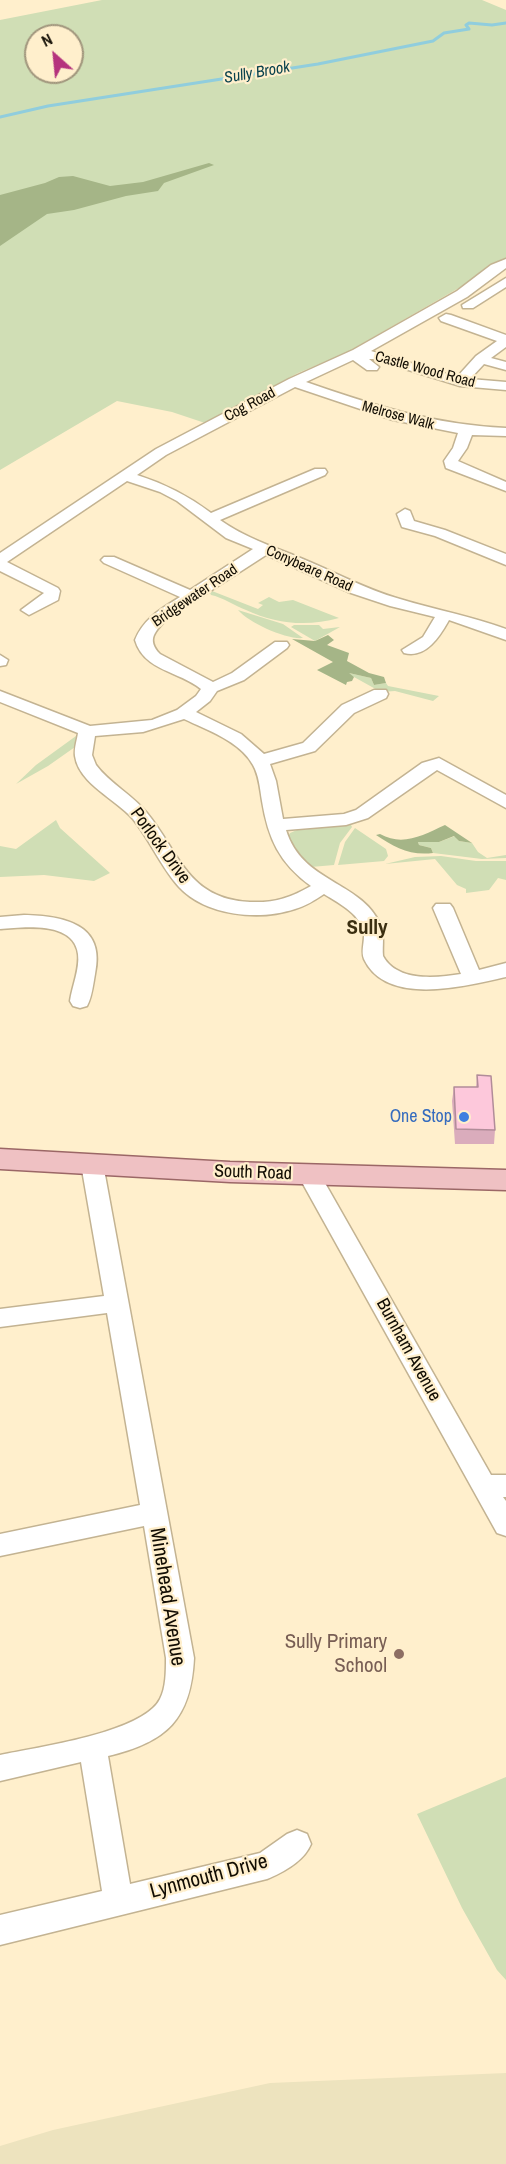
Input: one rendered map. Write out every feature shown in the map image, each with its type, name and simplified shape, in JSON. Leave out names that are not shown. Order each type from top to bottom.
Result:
[{"type":"main road","name":"South Road","points":[[0,1159],[309,1175],[506,1180]]},
{"type":"street","name":"Cog Road","points":[[0,560],[161,452],[294,382],[358,353],[462,294],[495,268],[506,263]]},
{"type":"street","points":[[420,332],[506,282]]},
{"type":"street","points":[[446,318],[506,340]]},
{"type":"street","points":[[460,382],[481,359],[506,340]]},
{"type":"street","name":"Castle Wood Road","points":[[399,341],[373,361],[460,382],[506,386]]},
{"type":"street","points":[[481,359],[506,366]]},
{"type":"street","name":"Melrose Walk","points":[[294,382],[398,418],[466,430],[506,432]]},
{"type":"street","points":[[466,430],[451,465],[506,487]]},
{"type":"street","points":[[210,518],[249,504],[271,492],[320,472]]},
{"type":"street","name":"Conybeare Road","points":[[124,475],[174,493],[231,535],[302,564],[354,589],[396,603],[503,630]]},
{"type":"street","points":[[405,514],[407,524],[440,533],[506,560]]},
{"type":"street","name":"Bridgewater Road","points":[[210,688],[194,677],[160,662],[148,653],[144,645],[143,634],[149,625],[264,549]]},
{"type":"street","points":[[109,560],[191,596]]},
{"type":"street","points":[[0,565],[52,591],[52,597],[29,610]]},
{"type":"street","points":[[410,650],[429,640],[444,615]]},
{"type":"street","points":[[0,696],[79,726],[86,731],[140,728],[184,713],[209,694],[210,688],[221,686],[231,680],[280,645]]},
{"type":"street","points":[[260,760],[309,747],[348,709],[380,694]]},
{"type":"street","points":[[184,713],[228,735],[260,760],[268,780],[277,837],[292,860],[324,886],[359,908],[366,916],[373,932],[373,955],[379,966],[389,974],[424,984],[444,984],[506,970]]},
{"type":"street","name":"Porlock Drive","points":[[86,731],[84,757],[92,772],[127,801],[142,817],[171,865],[198,894],[222,906],[274,908],[287,906],[324,886]]},
{"type":"street","points":[[274,825],[346,819],[362,814],[428,767],[439,763],[506,803]]},
{"type":"street","points":[[442,908],[473,979]]},
{"type":"street","points":[[0,923],[26,920],[47,921],[66,928],[82,939],[88,953],[80,1001]]},
{"type":"street","name":"Minehead Avenue","points":[[0,1768],[93,1747],[145,1731],[160,1720],[174,1704],[180,1685],[180,1658],[92,1164]]},
{"type":"street","name":"Burnham Avenue","points":[[309,1175],[495,1486],[506,1525]]},
{"type":"street","points":[[0,1318],[116,1303]]},
{"type":"street","points":[[0,1545],[153,1513]]},
{"type":"street","points":[[93,1747],[118,1901]]},
{"type":"street","name":"Lynmouth Drive","points":[[0,1930],[267,1865],[297,1844]]},
{"type":"green space","points":[[102,0],[482,0],[506,10],[506,258],[490,264],[464,285],[344,354],[298,373],[205,423],[172,412],[117,401],[0,470],[0,20]]},
{"type":"green space","points":[[209,163],[214,165],[164,183],[158,191],[47,214],[0,246],[0,195],[59,177],[73,176],[110,186],[143,182]]},
{"type":"green space","points":[[212,591],[258,609],[263,605],[258,603],[269,597],[279,602],[293,600],[339,618],[315,623],[280,621],[257,615],[211,595]]},
{"type":"green space","points":[[238,610],[283,624],[303,638],[269,630]]},
{"type":"green space","points":[[319,625],[323,629],[340,627],[315,641],[291,627]]},
{"type":"green space","points":[[328,635],[334,640],[327,645],[349,653],[347,661],[369,673],[384,677],[386,683],[374,685],[371,678],[349,673],[354,677],[346,685],[317,670],[333,662],[292,639],[315,641]]},
{"type":"green space","points":[[345,672],[371,678],[374,685],[386,683],[388,686],[439,696],[433,701],[395,691],[381,692]]},
{"type":"green space","points":[[76,736],[75,747],[16,784],[36,765]]},
{"type":"green space","points":[[56,820],[60,828],[110,873],[94,881],[44,875],[0,877],[0,846],[16,849]]},
{"type":"green space","points":[[351,825],[352,827],[340,843],[334,865],[311,867],[301,858],[288,837],[290,833],[297,830]]},
{"type":"green space","points":[[445,825],[472,843],[459,841],[454,836],[439,842],[418,842],[419,845],[431,848],[433,853],[425,854],[396,847],[376,835],[405,840],[421,836]]},
{"type":"green space","points":[[355,828],[386,849],[388,856],[384,861],[338,865],[345,842]]},
{"type":"green space","points":[[455,836],[459,841],[472,843],[478,852],[487,858],[506,855],[506,858],[482,859],[433,853],[431,848],[419,845],[418,842],[439,842]]},
{"type":"green space","points":[[441,856],[476,861],[506,861],[506,880],[498,878],[489,890],[466,893],[466,889],[457,885],[435,859],[385,864],[415,857]]},
{"type":"green space","points":[[506,1777],[506,1980],[497,1970],[462,1908],[417,1814]]},
{"type":"sand","points":[[506,2073],[506,2164],[0,2164],[0,2146],[53,2130],[270,2083]]},
{"type":"building","points":[[477,1075],[491,1076],[495,1130],[456,1129],[454,1087],[478,1087]]},
{"type":"waterway","name":"Sully Brook","points":[[0,117],[48,106],[318,64],[433,41],[444,33],[469,29],[466,25],[469,23],[492,25],[506,23]]},
{"type":"place","name":"One Stop","points":[[464,1117]]},
{"type":"place","name":"Sully Primary School","points":[[399,1654]]},
{"type":"district","name":"Sully","points":[[367,928]]}]
